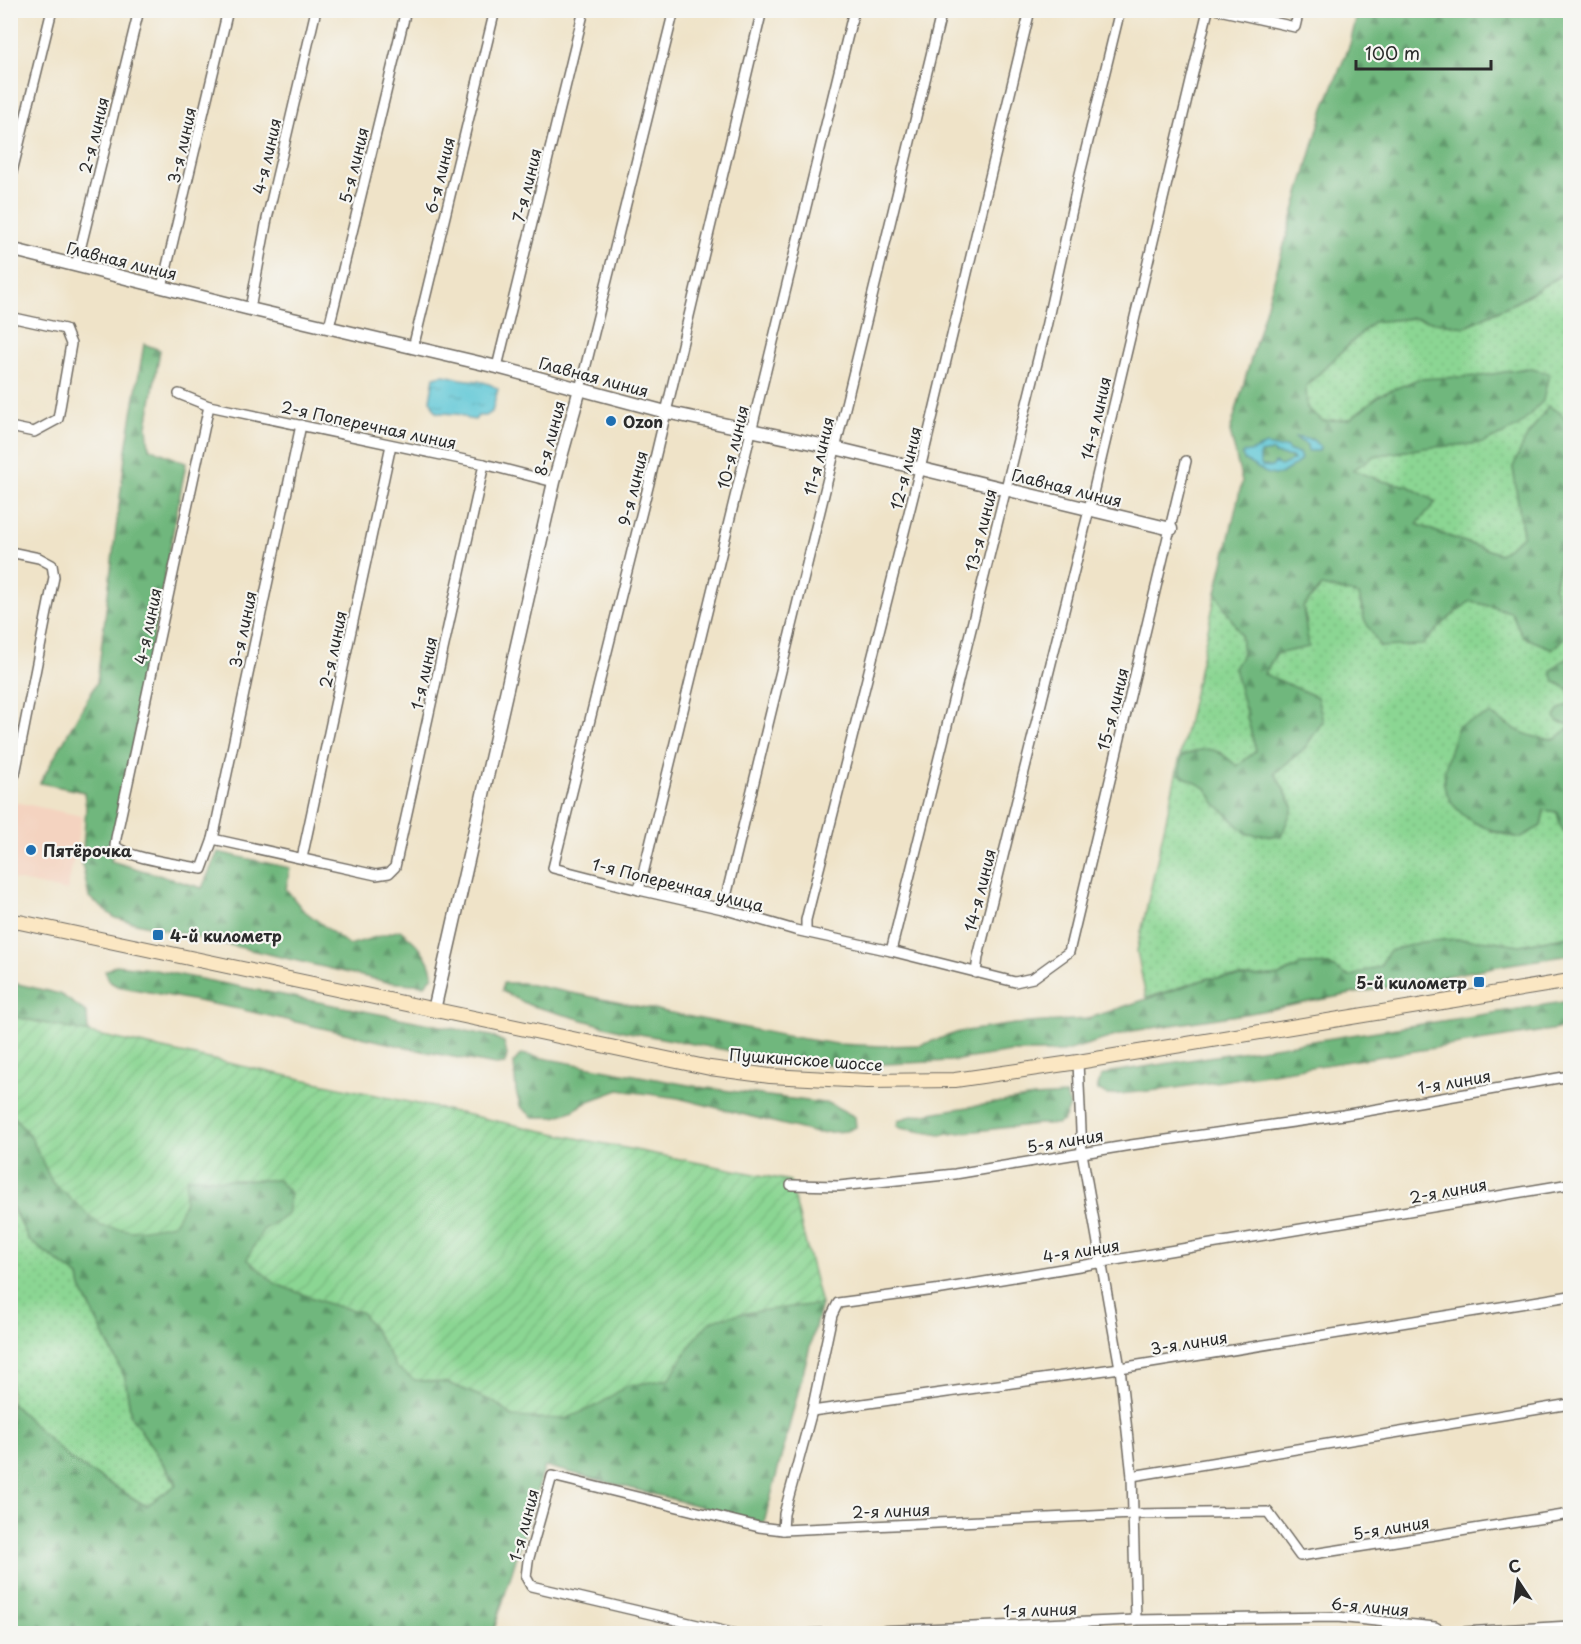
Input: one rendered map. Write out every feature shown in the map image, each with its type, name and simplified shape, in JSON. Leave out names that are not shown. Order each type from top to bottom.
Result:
[{"type":"main road","name":"Пушкинское шоссе","points":[[10,920],[688,1064],[770,1076],[867,1081],[955,1080],[1570,981]]},
{"type":"street","points":[[10,180],[52,10]]},
{"type":"street","name":"2-я линия","points":[[76,266],[139,10]]},
{"type":"street","name":"3-я линия","points":[[162,287],[228,10]]},
{"type":"street","name":"4-я линия","points":[[250,309],[267,219],[316,10]]},
{"type":"street","name":"5-я линия","points":[[329,327],[406,10]]},
{"type":"street","name":"6-я линия","points":[[413,348],[495,10]]},
{"type":"street","name":"7-я линия","points":[[497,367],[584,10]]},
{"type":"street","name":"8-я линия","points":[[434,1010],[554,482],[580,389],[674,10]]},
{"type":"street","name":"9-я линия","points":[[553,868],[666,412],[762,10]]},
{"type":"street","name":"10-я линия","points":[[639,890],[854,10]]},
{"type":"street","name":"11-я линия","points":[[723,909],[942,10]]},
{"type":"street","name":"12-я линия","points":[[806,932],[806,920],[920,469],[1030,10]]},
{"type":"street","name":"13-я линия","points":[[891,951],[1046,327],[1120,10]]},
{"type":"street","name":"14-я линия","points":[[976,972],[1208,10]]},
{"type":"street","points":[[1219,10],[1295,27],[1299,10]]},
{"type":"street","name":"Главная линия","points":[[10,249],[497,367],[666,412],[835,448],[1171,529]]},
{"type":"street","points":[[10,317],[65,329],[72,344],[58,419],[34,432],[10,427]]},
{"type":"street","name":"2-я Поперечная линия","points":[[179,394],[209,406],[484,464],[554,482]]},
{"type":"street","name":"4-я линия","points":[[120,850],[115,846],[116,838],[209,406]]},
{"type":"street","name":"3-я линия","points":[[120,850],[202,868],[213,839],[300,425]]},
{"type":"street","name":"2-я линия","points":[[302,858],[392,445]]},
{"type":"street","name":"15-я линия","points":[[1060,960],[1069,952],[1186,461]]},
{"type":"street","name":"1-я линия","points":[[302,858],[376,875],[389,873],[395,867],[484,464]]},
{"type":"street","points":[[10,552],[39,558],[52,565],[54,577],[15,774],[10,782]]},
{"type":"street","points":[[213,839],[302,858]]},
{"type":"street","name":"1-я Поперечная улица","points":[[553,868],[723,909],[795,930],[1015,982],[1033,978],[1060,960]]},
{"type":"street","points":[[1078,1062],[1082,1153],[1120,1368],[1132,1476],[1136,1620]]},
{"type":"street","name":"1-я линия","points":[[1343,1115],[1570,1076]]},
{"type":"street","name":"5-я линия","points":[[791,1185],[839,1186],[956,1174],[1343,1115]]},
{"type":"street","name":"2-я линия","points":[[1330,1226],[1570,1185]]},
{"type":"street","name":"4-я линия","points":[[812,1412],[832,1315],[838,1303],[1330,1226]]},
{"type":"street","name":"3-я линия","points":[[812,1412],[1120,1368],[1570,1296]]},
{"type":"street","points":[[1132,1476],[1570,1404]]},
{"type":"street","points":[[783,1530],[784,1514],[812,1412]]},
{"type":"street","name":"2-я линия","points":[[552,1476],[759,1527],[783,1530],[1134,1514],[1238,1512]]},
{"type":"street","name":"1-я линия","points":[[552,1476],[528,1560],[526,1576],[531,1586],[736,1634]]},
{"type":"street","name":"5-я линия","points":[[1238,1512],[1268,1512],[1300,1556],[1570,1514]]},
{"type":"street","name":"6-я линия","points":[[1238,1618],[1337,1617],[1436,1627],[1451,1633],[1564,1629]]},
{"type":"street","name":"1-я линия","points":[[808,1634],[1238,1618]]},
{"type":"shaded area","points":[[10,801],[82,816],[67,891],[11,879]]},
{"type":"green space","points":[[1358,11],[1570,11],[1570,270],[1518,301],[1464,327],[1413,318],[1373,322],[1306,386],[1307,408],[1323,421],[1350,419],[1380,395],[1418,379],[1481,376],[1527,368],[1549,373],[1543,401],[1518,427],[1483,443],[1424,448],[1374,456],[1353,470],[1382,481],[1408,486],[1436,502],[1417,524],[1500,554],[1523,536],[1513,467],[1525,440],[1548,406],[1559,412],[1570,423],[1570,544],[1562,550],[1554,588],[1570,631],[1553,649],[1523,637],[1511,612],[1470,601],[1422,645],[1380,647],[1364,619],[1359,595],[1322,586],[1303,607],[1309,647],[1276,654],[1264,674],[1317,697],[1323,721],[1305,748],[1275,773],[1293,807],[1281,837],[1247,834],[1215,803],[1206,788],[1179,774],[1182,756],[1192,752],[1212,750],[1237,766],[1256,751],[1234,668],[1243,653],[1241,635],[1216,593],[1242,482],[1230,431],[1324,108],[1350,44]]},
{"type":"green space","points":[[1570,270],[1570,375],[1567,392],[1570,423],[1559,412],[1513,467],[1523,536],[1500,554],[1417,524],[1435,503],[1408,486],[1382,481],[1353,470],[1374,456],[1424,448],[1527,368],[1380,395],[1350,419],[1323,421],[1307,408],[1306,386],[1373,322],[1413,318],[1464,327],[1518,301]]},
{"type":"green space","points":[[144,344],[160,350],[147,426],[149,448],[186,463],[111,861],[202,888],[218,852],[290,868],[286,889],[302,909],[349,945],[400,930],[412,940],[425,956],[431,969],[433,976],[425,985],[387,982],[115,918],[89,897],[82,863],[86,808],[84,792],[40,783],[97,682],[126,449]]},
{"type":"green space","points":[[1570,544],[1570,631],[1554,588],[1562,550]]},
{"type":"green space","points":[[1322,586],[1359,595],[1364,619],[1448,619],[1470,601],[1511,612],[1523,637],[1570,631],[1570,656],[1561,662],[1554,681],[1570,690],[1570,704],[1560,709],[1558,722],[1570,724],[1570,726],[1556,738],[1539,738],[1521,732],[1490,714],[1490,831],[1519,838],[1541,826],[1544,810],[1557,812],[1561,827],[1570,838],[1570,936],[1520,945],[1493,941],[1380,966],[1349,977],[1329,965],[1302,964],[1279,976],[1209,978],[1146,998],[1137,951],[1216,593],[1241,635],[1243,653],[1235,668],[1256,751],[1237,766],[1220,752],[1179,773],[1206,788],[1215,803],[1293,806],[1275,773],[1305,748],[1317,697],[1264,674],[1276,654],[1307,623],[1303,607]]},
{"type":"green space","points":[[1570,656],[1570,690],[1554,681],[1551,671]]},
{"type":"green space","points":[[1570,704],[1570,724],[1558,722],[1555,717],[1560,709]]},
{"type":"green space","points":[[1490,714],[1521,732],[1539,738],[1556,738],[1570,726],[1570,838],[1561,827],[1557,812],[1544,810],[1541,826],[1520,838],[1476,823],[1458,810],[1450,800],[1445,789],[1444,775],[1458,726]]},
{"type":"green space","points":[[1570,936],[1570,955],[1504,965],[1251,1013],[1132,1031],[1063,1052],[1011,1052],[951,1061],[842,1066],[753,1055],[623,1031],[529,1005],[502,991],[503,983],[522,983],[786,1036],[837,1044],[921,1045],[959,1032],[1015,1024],[1087,1019],[1209,978],[1279,976],[1302,964],[1329,965],[1349,977],[1380,966],[1389,951],[1422,942],[1455,939],[1520,945]]},
{"type":"green space","points":[[116,965],[150,969],[491,1036],[504,1042],[507,1055],[505,1064],[495,1065],[427,1052],[239,1009],[117,986],[110,982],[105,971]]},
{"type":"green space","points":[[18,984],[60,994],[87,1013],[88,1033],[11,1016],[10,985]]},
{"type":"green space","points":[[1570,1001],[1570,1027],[1169,1089],[1108,1095],[1097,1090],[1101,1076],[1112,1072]]},
{"type":"green space","points":[[10,1016],[590,1141],[790,1181],[821,1304],[763,1310],[717,1319],[710,1322],[699,1334],[669,1379],[626,1386],[598,1405],[565,1419],[513,1417],[494,1402],[449,1383],[415,1380],[396,1367],[374,1329],[361,1312],[329,1304],[276,1284],[247,1259],[263,1230],[287,1215],[290,1193],[278,1180],[187,1178],[184,1205],[174,1224],[133,1231],[101,1226],[52,1182],[31,1137],[11,1113]]},
{"type":"green space","points":[[521,1054],[699,1087],[831,1104],[855,1117],[856,1127],[847,1131],[816,1133],[678,1098],[619,1090],[555,1117],[533,1117],[520,1106],[516,1091],[514,1062]]},
{"type":"green space","points":[[1066,1095],[1070,1106],[1064,1120],[1057,1124],[941,1135],[897,1126],[898,1121],[907,1117],[1034,1097]]},
{"type":"green space","points":[[10,1113],[31,1137],[52,1182],[184,1205],[186,1178],[278,1180],[290,1193],[287,1215],[263,1230],[276,1284],[329,1304],[361,1312],[415,1380],[448,1383],[494,1402],[513,1417],[598,1405],[626,1386],[669,1379],[699,1334],[710,1322],[717,1319],[762,1310],[821,1304],[764,1523],[545,1466],[493,1633],[11,1633],[11,1403],[71,1460],[146,1506],[177,1484],[131,1416],[125,1378],[81,1288],[79,1277],[30,1241],[11,1204]]},
{"type":"green space","points":[[10,1204],[30,1241],[79,1277],[81,1288],[125,1378],[131,1416],[177,1485],[146,1506],[71,1460],[11,1403]]},
{"type":"water","points":[[442,375],[484,382],[498,389],[492,412],[486,416],[478,416],[475,420],[457,414],[436,412],[430,400],[434,377]]},
{"type":"water","points":[[1294,437],[1313,440],[1320,447],[1319,451],[1308,451],[1307,445]]},
{"type":"water","points":[[1266,445],[1286,447],[1290,451],[1299,453],[1301,459],[1281,474],[1274,475],[1244,460],[1242,455],[1244,452],[1250,452]],"holes":[[[1272,451],[1274,454],[1292,457],[1294,460],[1281,466],[1275,463],[1272,467],[1262,466],[1260,453]]]},
{"type":"place","name":"Ozon","points":[[611,421]]},
{"type":"place","name":"Пятёрочка","points":[[31,850]]},
{"type":"place","name":"4-й километр","points":[[158,935]]},
{"type":"place","name":"5-й километр","points":[[1479,982]]}]
